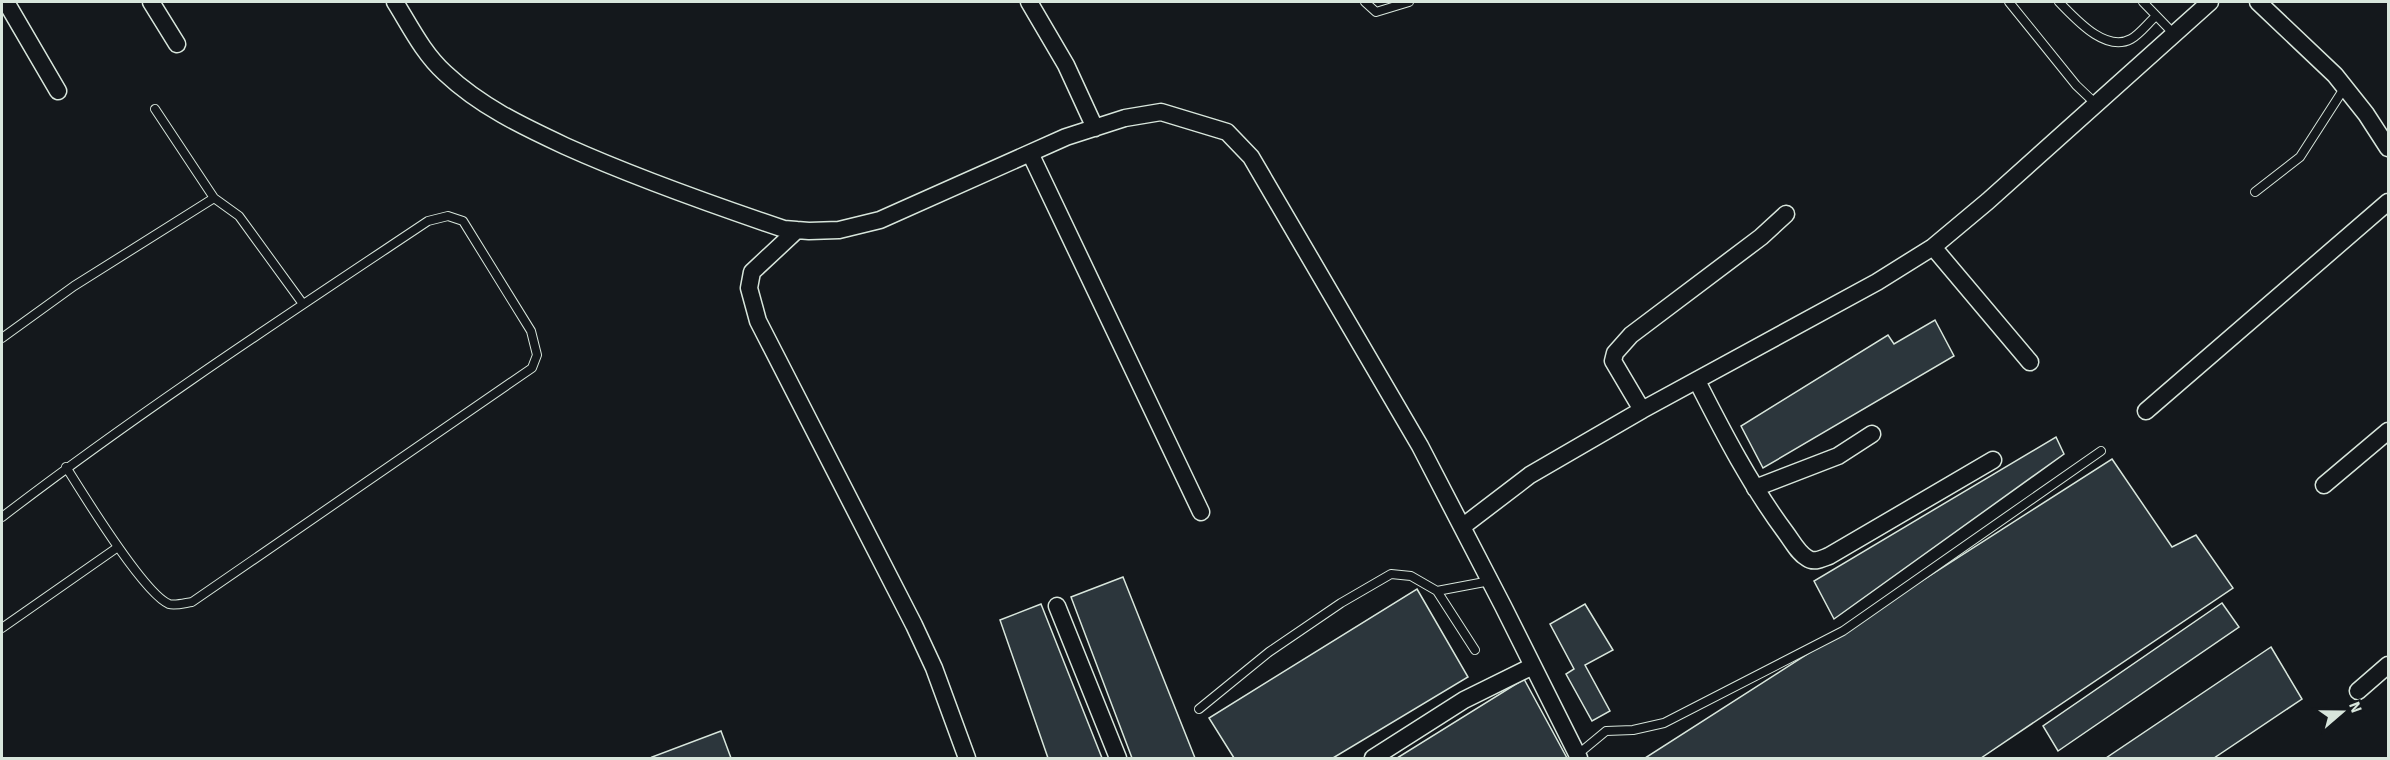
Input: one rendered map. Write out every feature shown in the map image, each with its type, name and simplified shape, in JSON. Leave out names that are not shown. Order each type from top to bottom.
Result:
[{"type":"street","points":[[6,2],[58,92]]},
{"type":"street","points":[[151,2],[177,44]]},
{"type":"street","points":[[395,2],[423,48],[443,72],[471,95],[508,119],[622,172],[784,229],[839,230],[880,220],[1066,137],[1125,118],[1161,112],[1227,132],[1251,157],[1420,446],[1578,757]]},
{"type":"street","points":[[1029,2],[1066,65],[1095,128]]},
{"type":"street","points":[[1462,527],[1530,475],[1642,410],[1877,282],[1934,245],[1988,201],[2210,2]]},
{"type":"street","points":[[2258,2],[2345,87],[2388,148]]},
{"type":"street","points":[[1030,153],[1202,512]]},
{"type":"street","points":[[2146,411],[2388,202]]},
{"type":"street","points":[[1642,410],[1613,361],[1615,353],[1631,335],[1761,237],[1786,214]]},
{"type":"street","points":[[797,230],[752,272],[749,288],[758,321],[914,625],[934,669],[967,759]]},
{"type":"street","points":[[1934,245],[2030,362]]},
{"type":"street","points":[[1697,381],[1730,446],[1755,488],[1797,549],[1807,558],[1817,561],[1993,460]]},
{"type":"street","points":[[2324,485],[2388,431]]},
{"type":"street","points":[[1755,488],[1838,456],[1872,434]]},
{"type":"street","points":[[1057,606],[1118,759]]},
{"type":"street","points":[[2358,691],[2388,665]]},
{"type":"street","points":[[1373,759],[1464,700],[1533,666]]},
{"type":"lane","points":[[1365,2],[1376,12],[1409,2]]},
{"type":"lane","points":[[2008,2],[2076,85],[2096,104]]},
{"type":"lane","points":[[2059,2],[2091,32],[2106,40],[2121,42],[2134,37],[2156,16]]},
{"type":"lane","points":[[2143,2],[2175,35]]},
{"type":"lane","points":[[2255,192],[2300,157],[2345,87]]},
{"type":"lane","points":[[155,109],[214,198],[239,216],[303,304]]},
{"type":"lane","points":[[2,338],[74,286],[214,198]]},
{"type":"lane","points":[[2,517],[66,467],[428,221],[448,216],[462,221],[531,331],[537,355],[532,368],[192,602],[171,605],[159,598],[118,547],[66,467]]},
{"type":"lane","points":[[1578,757],[1606,731],[1632,730],[1664,723],[1842,631],[2101,451]]},
{"type":"lane","points":[[2,628],[118,547]]},
{"type":"lane","points":[[1199,708],[1278,646],[1341,603],[1391,574],[1411,576],[1437,591],[1475,650]]},
{"type":"lane","points":[[1437,591],[1490,581]]},
{"type":"building","points":[[1935,320],[1954,356],[1763,468],[1741,426],[1888,335],[1894,344]]},
{"type":"building","points":[[2056,437],[2064,454],[1834,619],[1814,581]]},
{"type":"building","points":[[2112,459],[2172,547],[2196,535],[2233,588],[1981,758],[1645,758]]},
{"type":"building","points":[[1123,577],[1195,758],[1132,758],[1071,597]]},
{"type":"building","points":[[1417,589],[1468,677],[1333,758],[1234,758],[1209,718]]},
{"type":"building","points":[[2222,603],[2239,627],[2058,751],[2043,726]]},
{"type":"building","points":[[1041,604],[1102,758],[1048,758],[1000,620]]},
{"type":"building","points":[[1585,604],[1613,650],[1585,665],[1610,711],[1592,721],[1566,674],[1574,669],[1550,624]]},
{"type":"building","points":[[2271,647],[2302,699],[2214,758],[2106,758]]},
{"type":"building","points":[[1524,679],[1567,758],[1397,758]]},
{"type":"building","points":[[721,731],[731,758],[652,757]]}]
